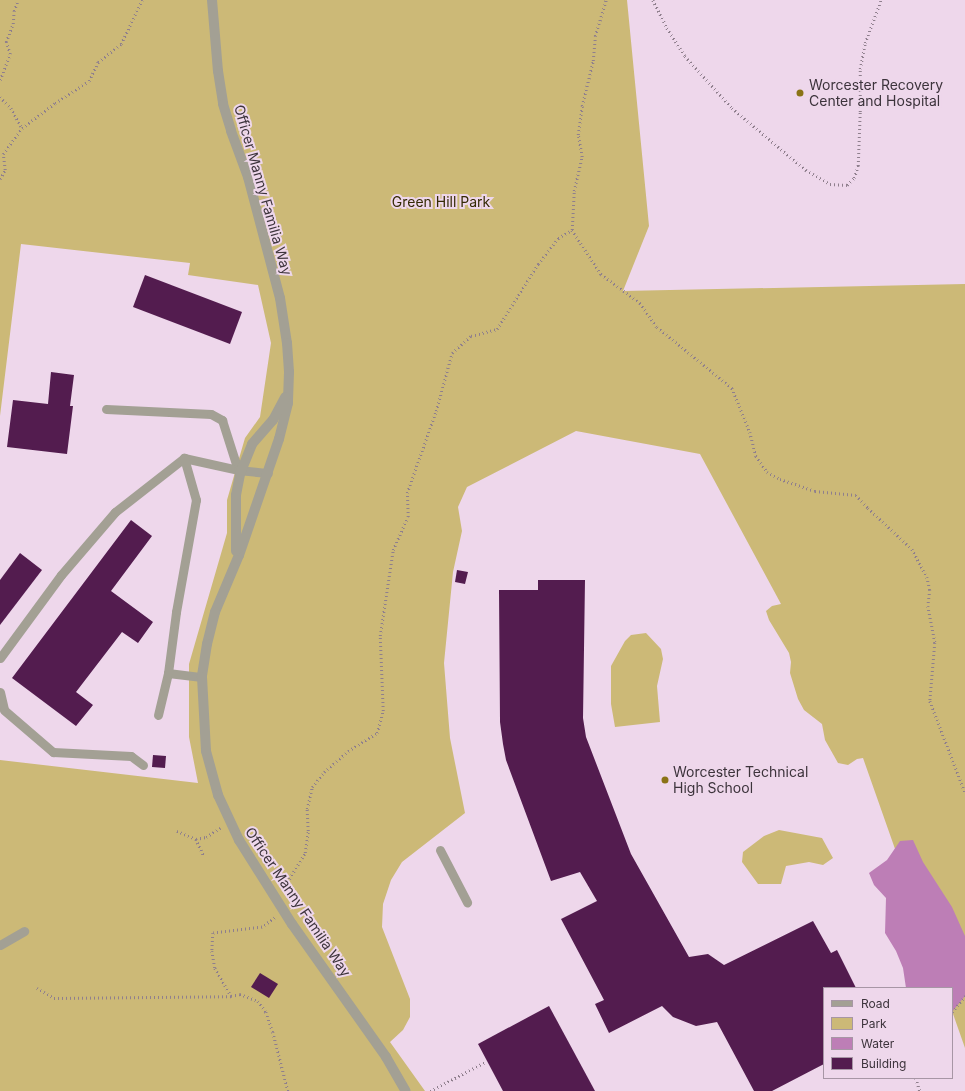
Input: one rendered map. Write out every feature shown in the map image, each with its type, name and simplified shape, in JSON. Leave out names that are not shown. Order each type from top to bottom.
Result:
[{"type":"street","name":"Officer Manny Familia Way","points":[[212,0],[221,90],[231,131],[248,177],[280,298],[287,343],[289,387],[288,403],[268,473],[214,617],[207,644],[202,677],[204,735],[209,767],[230,823],[277,900],[369,1031],[406,1091]]},
{"type":"street","name":"Officer Manny Familia Way","points":[[231,575],[238,542],[236,495],[240,470],[252,444],[273,420],[282,405],[289,387]]},
{"type":"lane","points":[[106,409],[211,414],[222,420],[240,470]]},
{"type":"lane","points":[[184,458],[240,470],[268,473]]},
{"type":"lane","points":[[0,658],[61,575],[115,512],[184,458]]},
{"type":"lane","points":[[158,715],[168,673],[176,612],[196,500],[184,458]]},
{"type":"lane","points":[[168,673],[202,677]]},
{"type":"lane","points":[[0,692],[4,710],[53,752],[131,756],[143,764]]},
{"type":"lane","points":[[440,850],[466,902]]},
{"type":"lane","points":[[0,945],[24,931]]},
{"type":"path","points":[[0,80],[10,54],[6,42],[13,24],[14,11],[18,0]]},
{"type":"path","points":[[0,179],[5,170],[3,154],[22,128],[55,102],[89,81],[98,62],[121,44],[142,0]]},
{"type":"path","points":[[606,0],[595,36],[593,61],[582,106],[578,135],[582,157],[574,191],[572,230],[601,274],[640,302],[657,328],[732,388],[750,432],[756,456],[767,472],[780,479],[815,491],[856,495],[912,549],[927,577],[930,590],[928,606],[935,643],[930,701],[965,792]]},
{"type":"path","points":[[653,0],[667,28],[685,56],[732,108],[806,170],[830,184],[847,185],[854,178],[858,166],[860,69],[862,56],[880,0]]},
{"type":"path","points":[[0,97],[11,108],[22,128]]},
{"type":"path","points":[[231,996],[215,968],[212,951],[213,933],[262,927],[275,920],[277,900],[305,853],[308,831],[307,809],[312,787],[324,772],[348,751],[378,733],[383,711],[380,636],[393,550],[408,518],[407,494],[434,417],[452,353],[471,336],[497,329],[538,264],[558,238],[572,230]]},
{"type":"path","points":[[177,831],[196,839],[206,837],[230,823]]},
{"type":"path","points":[[196,839],[204,856]]},
{"type":"path","points":[[37,988],[54,998],[231,996],[240,994],[258,1001],[266,1012],[273,1032],[288,1091]]},
{"type":"path","points":[[953,1011],[965,996]]},
{"type":"path","points":[[430,1091],[485,1062]]},
{"type":"path","points":[[916,1079],[920,1091]]},
{"type":"green space","name":"Green Hill Park","points":[[0,0],[627,0],[649,226],[623,291],[965,284],[965,1048],[953,1014],[953,987],[944,987],[863,758],[857,759],[848,765],[838,763],[825,740],[822,724],[804,710],[798,699],[790,673],[791,662],[789,653],[769,620],[766,611],[772,606],[781,604],[700,454],[576,431],[467,487],[458,507],[462,531],[453,572],[444,663],[450,738],[465,813],[402,862],[391,880],[383,904],[382,927],[410,999],[410,1017],[403,1030],[390,1042],[425,1091],[0,1091],[0,760],[198,783],[189,737],[189,664],[227,533],[227,500],[245,438],[260,417],[271,343],[258,285],[188,275],[190,263],[21,244],[0,416]]},
{"type":"green space","points":[[646,633],[661,649],[663,659],[657,686],[660,722],[615,727],[611,704],[611,666],[625,641],[631,635]]},
{"type":"green space","points":[[779,830],[822,838],[833,858],[823,865],[809,862],[786,866],[781,884],[758,884],[742,862],[743,852],[764,836]]},
{"type":"water","points":[[913,840],[923,862],[952,907],[965,936],[965,996],[953,1011],[953,987],[906,987],[903,968],[896,951],[885,933],[886,898],[874,885],[869,873],[887,860],[900,841]]},
{"type":"building","points":[[145,275],[242,312],[230,344],[133,307]]},
{"type":"building","points":[[51,372],[74,375],[70,406],[73,406],[67,454],[7,447],[13,400],[48,404]]},
{"type":"building","points":[[131,520],[152,536],[111,591],[153,622],[138,643],[122,632],[76,692],[93,705],[76,726],[12,678]]},
{"type":"building","points":[[20,553],[42,570],[0,625],[0,580]]},
{"type":"building","points":[[457,570],[468,572],[465,584],[455,582]]},
{"type":"building","points":[[538,580],[585,580],[583,718],[586,737],[631,854],[689,957],[708,954],[724,965],[813,921],[831,953],[837,950],[856,987],[823,987],[823,1065],[772,1091],[754,1091],[717,1022],[696,1026],[673,1017],[662,1006],[609,1033],[595,1004],[604,1000],[561,919],[597,901],[580,872],[551,881],[506,760],[503,744],[500,722],[499,590],[538,590]]},
{"type":"building","points":[[153,755],[166,756],[165,768],[152,767]]},
{"type":"building","points":[[260,973],[278,984],[269,998],[251,987]]},
{"type":"building","points":[[549,1006],[595,1091],[503,1091],[478,1044]]},
{"type":"place","name":"Worcester Recovery Center and Hospital","points":[[800,93]]},
{"type":"place","name":"Worcester Technical High School","points":[[665,780]]}]
